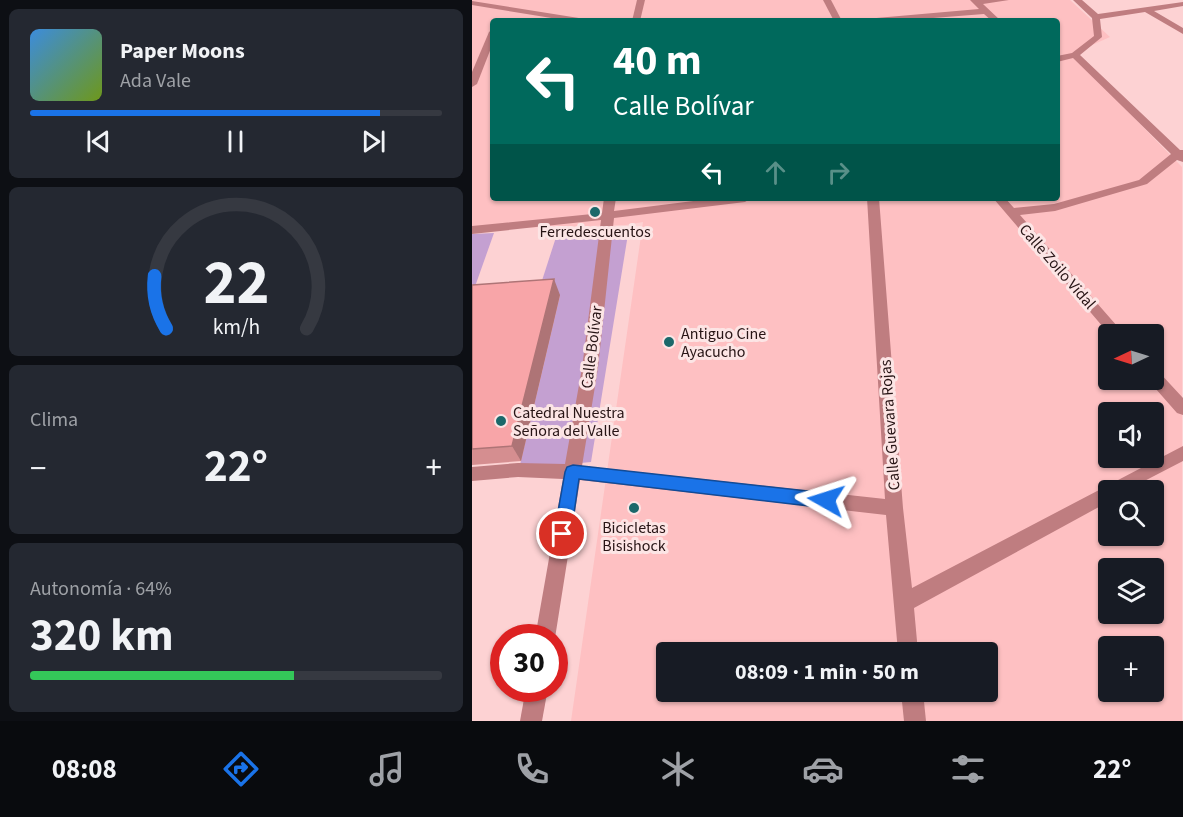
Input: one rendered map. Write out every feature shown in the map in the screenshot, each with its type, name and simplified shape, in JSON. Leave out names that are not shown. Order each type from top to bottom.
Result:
[{"type":"street","points":[[637,18],[641,0]]},
{"type":"street","points":[[827,0],[836,18]]},
{"type":"street","points":[[976,1],[1004,0]]},
{"type":"street","points":[[1060,58],[1075,56],[1098,37],[1096,17],[1077,0]]},
{"type":"street","points":[[976,1],[994,18]]},
{"type":"street","points":[[472,3],[566,18]]},
{"type":"street","points":[[1096,17],[1146,9],[1167,3],[1183,4]]},
{"type":"street","points":[[1146,9],[1183,32]]},
{"type":"street","points":[[940,18],[988,11]]},
{"type":"street","points":[[472,84],[490,39]]},
{"type":"street","points":[[1011,212],[1055,207],[1142,182],[1181,156],[1075,56]]},
{"type":"street","name":"Calle Bolívar","points":[[547,624],[590,368],[610,201]]},
{"type":"street","points":[[472,230],[526,226],[721,201]]},
{"type":"street","name":"Calle Guevara Rojas","points":[[873,201],[907,642]]},
{"type":"street","name":"Calle Zoilo Vidal","points":[[1002,201],[1108,324]]},
{"type":"street","points":[[1164,387],[1183,409]]},
{"type":"street","points":[[1131,480],[1183,453]]},
{"type":"street","points":[[472,474],[518,470],[573,472],[895,508]]},
{"type":"street","points":[[903,603],[1098,498]]},
{"type":"street","points":[[531,721],[534,702]]},
{"type":"street","points":[[913,702],[915,721]]},
{"type":"shaded area","points":[[472,0],[1070,0],[1110,37],[1072,54],[1182,167],[1182,721],[571,721],[643,222],[626,225],[472,229]]},
{"type":"shaded area","points":[[629,228],[591,462],[519,469],[560,295],[537,296],[558,231]]},
{"type":"shaded area","points":[[494,233],[472,295],[472,234]]},
{"type":"building","name":"Catedral Nuestra Señora del Valle","points":[[554,279],[512,446],[472,449],[472,285]]},
{"type":"place","name":"Ferredescuentos","points":[[595,212]]},
{"type":"place","name":"Antiguo Cine Ayacucho","points":[[669,342]]},
{"type":"place","name":"Catedral Nuestra Señora del Valle","points":[[501,421]]},
{"type":"place","name":"Bicicletas Bisishock","points":[[634,508]]},
{"type":"route","points":[[562,534],[573,472],[826,500]]}]
